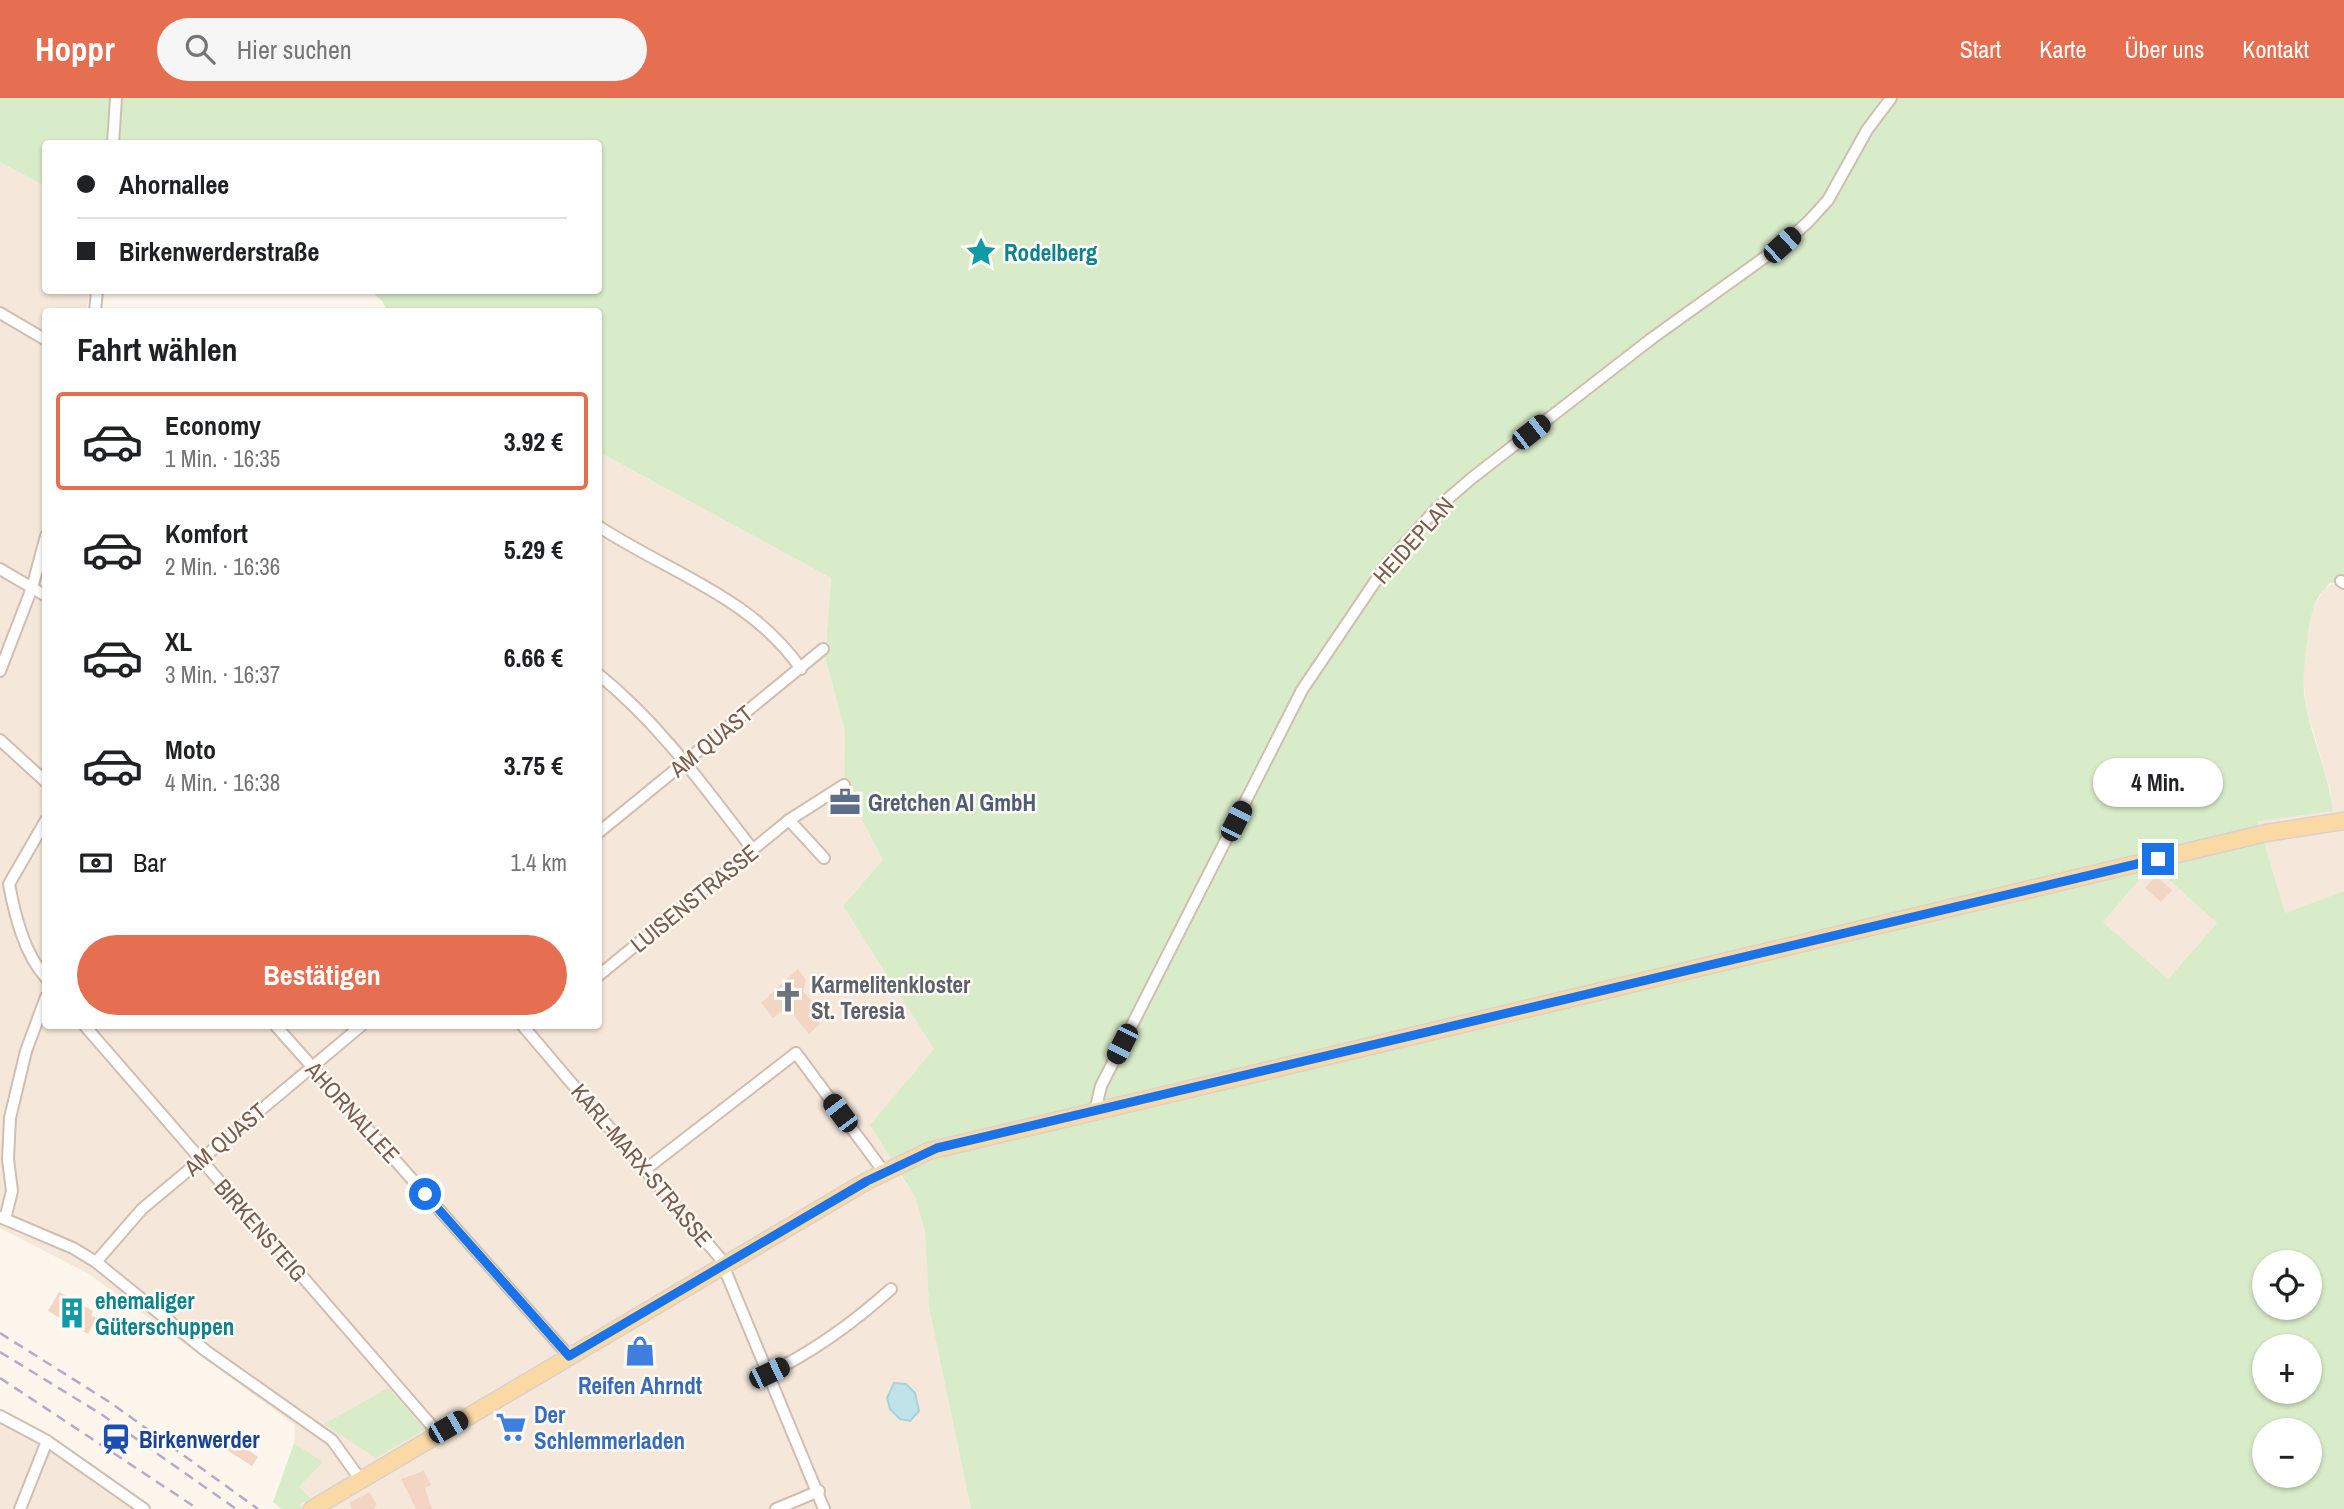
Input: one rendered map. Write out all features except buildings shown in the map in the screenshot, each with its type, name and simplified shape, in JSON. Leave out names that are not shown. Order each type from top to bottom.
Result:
[{"type":"main road","points":[[312,1509],[332,1504],[360,1479],[884,1172],[921,1154],[2266,833],[2344,821]]},
{"type":"street","points":[[113,140],[116,98]]},
{"type":"street","name":"HEIDEPLAN","points":[[1095,1111],[1101,1086],[1302,690],[1387,564],[1437,508],[1472,478],[1651,339],[1782,245],[1808,222],[1828,200],[1867,130],[1891,98]]},
{"type":"street","points":[[0,313],[42,338]]},
{"type":"street","points":[[602,528],[701,582],[747,613],[784,643],[801,669]]},
{"type":"street","points":[[0,671],[32,588],[42,551]]},
{"type":"street","points":[[0,569],[42,594]]},
{"type":"street","name":"AM QUAST","points":[[602,830],[823,649]]},
{"type":"street","points":[[602,677],[629,699],[685,761],[753,850]]},
{"type":"street","points":[[0,740],[42,778]]},
{"type":"street","name":"LUISENSTRASSE","points":[[602,973],[789,820],[844,785]]},
{"type":"street","points":[[789,820],[824,858]]},
{"type":"street","points":[[42,827],[9,884],[14,908],[34,965],[42,974]]},
{"type":"street","points":[[42,1008],[26,1051],[10,1118],[8,1159],[12,1191],[2,1218],[73,1248],[96,1262],[215,1358],[332,1440],[360,1479]]},
{"type":"street","name":"BIRKENSTEIG","points":[[88,1029],[438,1433]]},
{"type":"street","name":"AHORNALLEE","points":[[279,1029],[569,1356]]},
{"type":"street","name":"AM QUAST","points":[[96,1262],[142,1209],[357,1029]]},
{"type":"street","name":"KARL-MARX-STRASSE","points":[[531,1029],[724,1266],[819,1491],[824,1509]]},
{"type":"street","points":[[646,1169],[796,1053],[884,1172]]},
{"type":"street","points":[[769,1373],[805,1356],[834,1337],[891,1289]]},
{"type":"street","points":[[0,1416],[47,1441],[144,1509]]},
{"type":"street","points":[[20,1509],[47,1441]]},
{"type":"street","points":[[776,1509],[819,1491]]},
{"type":"shaded area","points":[[0,162],[42,184],[42,294],[89,294],[87,308],[42,308],[42,1029],[602,1029],[602,454],[831,578],[825,657],[845,731],[844,784],[884,861],[843,906],[934,1049],[896,1169],[915,1197],[925,1233],[929,1308],[971,1509],[304,1509],[299,1505],[311,1498],[299,1487],[322,1462],[294,1443],[295,1425],[89,1274],[0,1228]]},
{"type":"shaded area","points":[[2341,581],[2344,583],[2344,891],[2285,914],[2258,820],[2333,811],[2330,789],[2306,707],[2303,674],[2311,612],[2325,587]]},
{"type":"shaded area","points":[[2157,868],[2217,923],[2168,979],[2103,922],[2147,871]]},
{"type":"shaded area","points":[[0,1421],[50,1450],[137,1509],[0,1509]]},
{"type":"green space","points":[[0,98],[2344,98],[2344,583],[2330,583],[2320,594],[2314,607],[2304,680],[2306,706],[2333,811],[2258,821],[2285,913],[2344,891],[2344,1509],[971,1509],[929,1308],[925,1232],[915,1197],[870,1125],[934,1049],[843,906],[883,860],[844,785],[845,731],[825,657],[831,578],[602,454],[602,308],[386,308],[374,294],[602,294],[602,140],[42,140],[42,184],[0,162]],"holes":[[[2156,868],[2217,923],[2168,979],[2103,922],[2147,871]]]},
{"type":"green space","points":[[388,1388],[425,1429],[376,1458],[324,1424]]},
{"type":"green space","points":[[294,1443],[323,1462],[299,1487],[311,1498],[299,1505],[304,1509],[282,1509],[273,1502]]},
{"type":"water","points":[[894,1383],[906,1384],[915,1393],[919,1411],[910,1421],[900,1419],[890,1409],[887,1398]]},
{"type":"railway","points":[[0,1333],[111,1403],[258,1509]]},
{"type":"railway","points":[[0,1352],[101,1414],[236,1509]]},
{"type":"railway","points":[[0,1378],[198,1509]]},
{"type":"place","name":"Rodelberg","points":[[981,252]]},
{"type":"place","name":"Gretchen AI GmbH","points":[[845,802]]},
{"type":"place","name":"Karmelitenkloster St. Teresia","points":[[788,997]]},
{"type":"place","name":"ehemaliger Güterschuppen","points":[[72,1313]]},
{"type":"place","name":"Reifen Ahrndt","points":[[640,1351]]},
{"type":"place","name":"Der Schlemmerladen","points":[[511,1427]]},
{"type":"place","name":"Birkenwerder","points":[[116,1439]]},
{"type":"route","points":[[425,1194],[569,1356],[867,1181],[937,1148],[1267,1073],[2158,859]]}]
